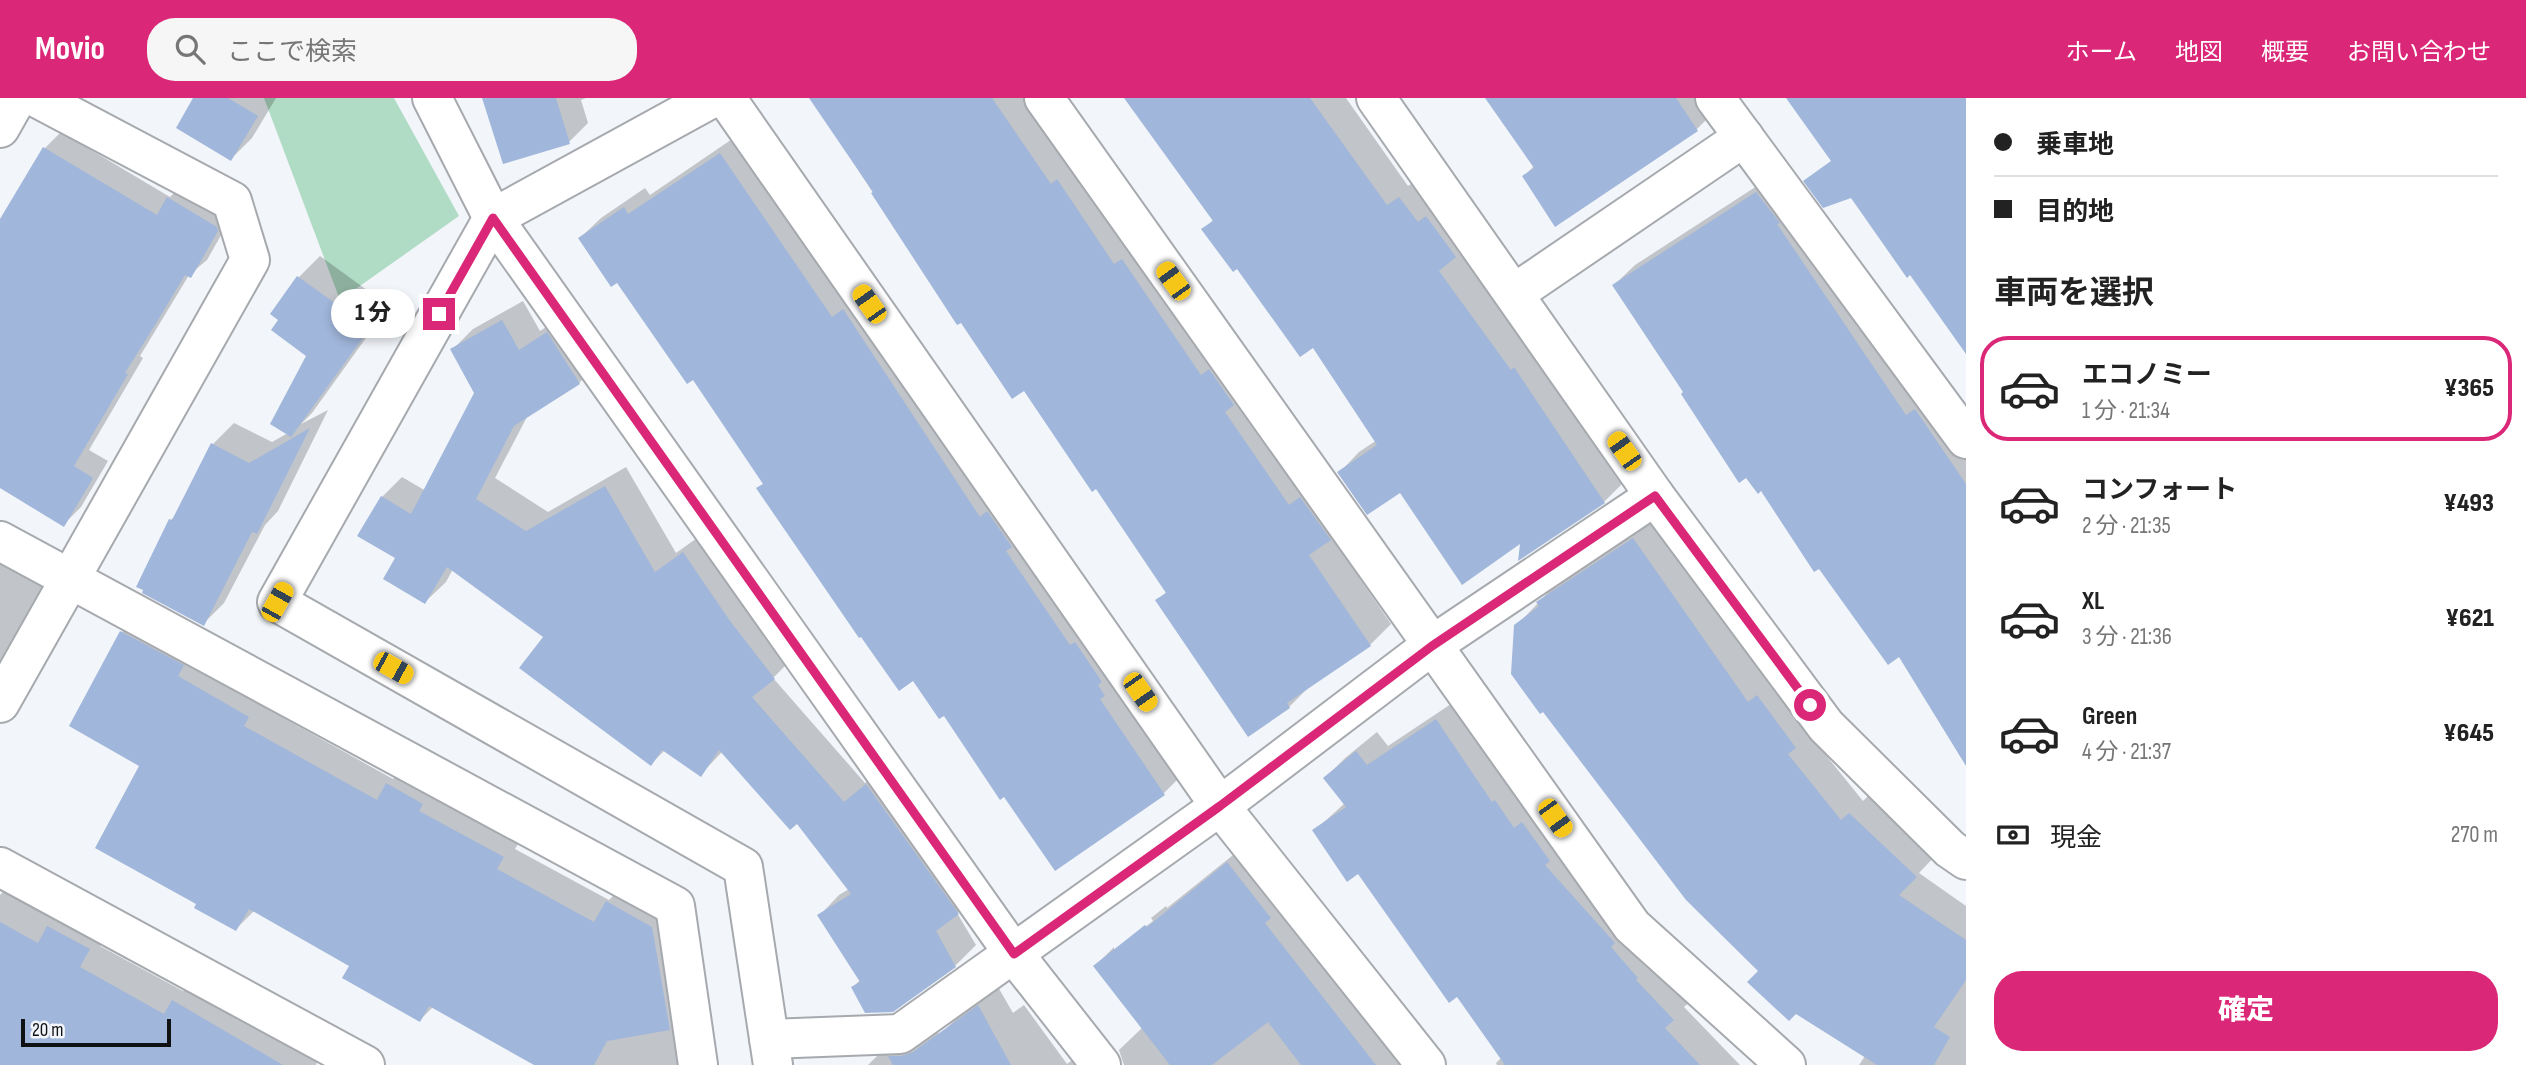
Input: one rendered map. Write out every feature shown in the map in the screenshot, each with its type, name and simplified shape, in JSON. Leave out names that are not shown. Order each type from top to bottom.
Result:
[{"type":"street","points":[[0,128],[17,98]]},
{"type":"street","points":[[0,703],[250,260],[232,201],[37,98]]},
{"type":"street","points":[[432,98],[493,218],[1014,954],[1101,1065]]},
{"type":"street","points":[[712,98],[493,218],[277,602],[743,867],[771,1052],[900,1034],[1220,806],[1432,646],[1655,496]]},
{"type":"street","points":[[726,98],[1220,806],[1426,1065]]},
{"type":"street","points":[[1044,98],[1632,926],[1786,1065]]},
{"type":"street","points":[[1376,98],[1655,496],[1826,726],[1961,844]]},
{"type":"street","points":[[1716,98],[1966,439]]},
{"type":"street","points":[[1515,293],[1744,137]]},
{"type":"street","points":[[0,541],[675,906],[698,1065]]},
{"type":"street","points":[[0,867],[365,1065]]},
{"type":"green space","points":[[264,98],[394,98],[459,216],[340,300]]},
{"type":"building","points":[[193,98],[228,98],[258,116],[231,161],[176,128]]},
{"type":"building","points":[[482,98],[556,98],[570,144],[503,164]]},
{"type":"building","points":[[809,98],[992,98],[1051,184],[1057,179],[1114,264],[1122,259],[1201,375],[1209,369],[1234,405],[1225,412],[1289,505],[1300,497],[1331,540],[1309,555],[1371,646],[1287,703],[1290,708],[1248,737],[1155,600],[1166,593],[1096,489],[1092,492],[1024,391],[1012,399],[961,323],[957,325],[871,193],[873,192]]},
{"type":"building","points":[[1124,98],[1310,98],[1387,205],[1399,197],[1418,222],[1426,216],[1456,257],[1439,271],[1511,370],[1514,367],[1605,503],[1518,561],[1520,544],[1462,585],[1400,493],[1367,515],[1337,472],[1377,445],[1313,348],[1300,357],[1237,269],[1233,272],[1201,229],[1213,221]]},
{"type":"building","points":[[1485,98],[1676,98],[1698,131],[1555,227],[1522,176],[1534,168]]},
{"type":"building","points":[[1786,98],[1966,98],[1966,354],[1910,275],[1907,278],[1851,198],[1823,208],[1803,181],[1831,161]]},
{"type":"building","points":[[43,147],[157,215],[167,197],[217,227],[218,231],[191,278],[185,275],[125,373],[128,374],[74,466],[93,478],[64,527],[0,488],[0,219]]},
{"type":"building","points":[[720,153],[832,317],[843,309],[980,517],[987,511],[1012,547],[1006,551],[1070,645],[1075,642],[1102,682],[1098,685],[1105,696],[1100,699],[1165,795],[1055,871],[1004,797],[1000,800],[944,716],[939,719],[913,681],[899,691],[861,637],[859,638],[756,488],[763,484],[693,380],[687,384],[617,283],[611,287],[578,238],[624,207],[628,214]]},
{"type":"building","points":[[1756,192],[1780,223],[1777,224],[1906,415],[1915,409],[1966,484],[1966,766],[1899,657],[1888,665],[1819,569],[1814,572],[1761,491],[1758,494],[1746,478],[1739,483],[1612,285]]},
{"type":"building","points":[[297,276],[370,328],[291,437],[270,424],[306,356],[271,330],[278,320],[270,314]]},
{"type":"building","points":[[502,320],[519,350],[547,332],[580,384],[514,426],[476,499],[526,531],[605,486],[655,572],[683,552],[730,621],[775,679],[752,697],[844,802],[866,784],[959,914],[936,931],[956,967],[893,1012],[865,1013],[851,987],[860,982],[817,915],[851,894],[797,824],[790,830],[719,750],[701,777],[662,750],[651,766],[519,668],[543,637],[447,567],[425,604],[383,579],[395,558],[357,536],[381,496],[411,514],[474,393],[450,349]]},
{"type":"building","points":[[310,428],[257,534],[252,532],[204,626],[142,593],[143,590],[136,587],[169,519],[172,520],[211,443],[249,463]]},
{"type":"building","points":[[1633,538],[1748,702],[1757,695],[1796,748],[1788,754],[1841,820],[1849,813],[1917,877],[1899,895],[1966,940],[1966,980],[1934,1027],[1950,1037],[1934,1065],[1877,1065],[1796,1014],[1789,1021],[1747,982],[1758,971],[1686,900],[1511,674],[1514,625],[1539,606],[1536,602]]},
{"type":"building","points":[[120,631],[184,665],[178,676],[249,717],[244,726],[377,800],[386,783],[423,804],[419,811],[504,857],[497,869],[594,922],[606,901],[652,927],[670,1030],[607,1041],[594,1065],[534,1065],[429,1006],[420,1022],[342,978],[349,966],[249,909],[236,931],[194,908],[196,904],[95,848],[139,766],[69,726]]},
{"type":"building","points":[[1436,719],[1492,802],[1495,800],[1514,828],[1522,822],[1550,861],[1545,865],[1615,943],[1611,947],[1638,978],[1636,980],[1674,1020],[1665,1028],[1700,1065],[1505,1065],[1457,997],[1449,1003],[1358,874],[1347,882],[1312,830],[1346,807],[1323,778],[1356,751],[1367,765]]},
{"type":"building","points":[[1227,862],[1271,918],[1265,923],[1376,1065],[1301,1065],[1268,1022],[1212,1065],[1170,1065],[1093,966],[1145,925],[1147,927]]},
{"type":"building","points":[[0,922],[38,943],[47,926],[90,949],[80,967],[164,1014],[172,1000],[283,1065],[0,1065]]},
{"type":"building","points":[[978,1005],[1011,1065],[893,1065],[888,1056],[913,1052]]},
{"type":"route","points":[[439,314],[493,218],[1014,954],[1220,806],[1432,646],[1655,496],[1810,705]]}]
